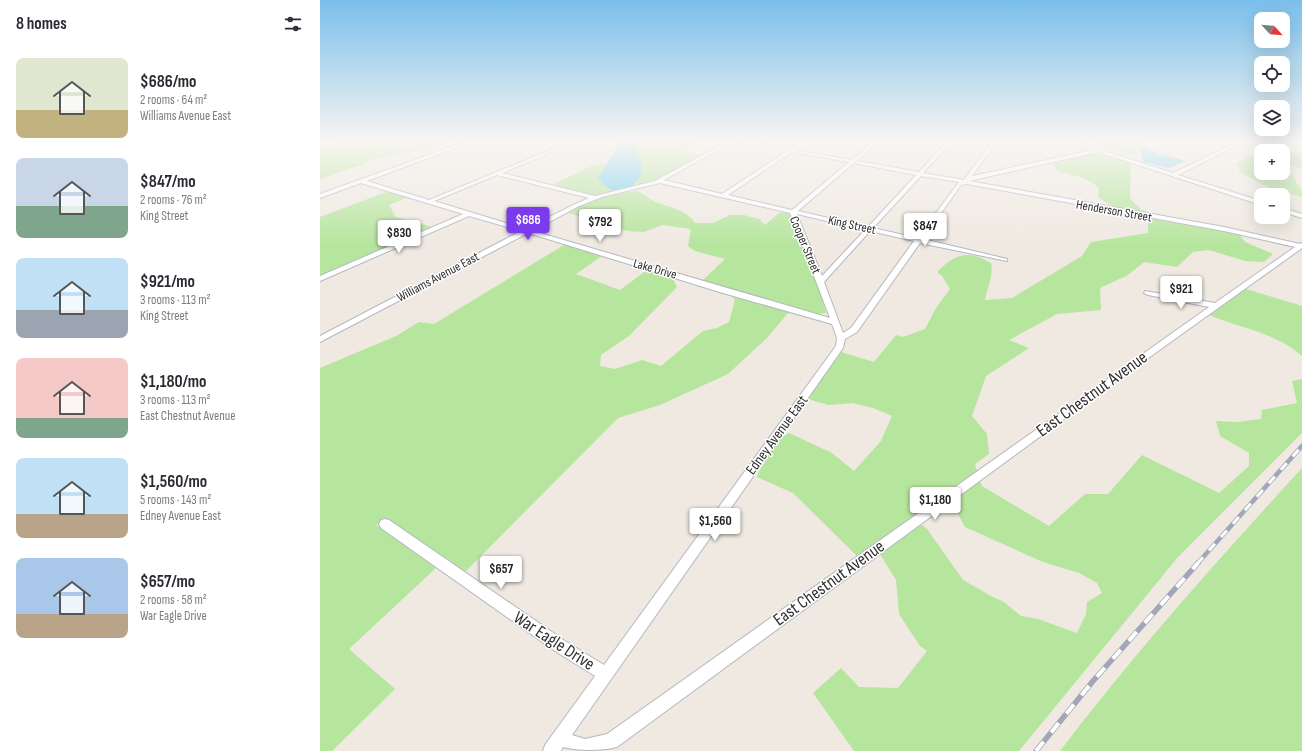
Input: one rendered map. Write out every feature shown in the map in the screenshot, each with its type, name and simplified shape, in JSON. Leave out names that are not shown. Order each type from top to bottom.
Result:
[{"type":"street","points":[[320,196],[375,176]]},
{"type":"street","points":[[430,201],[493,176]]},
{"type":"street","points":[[506,176],[595,198]]},
{"type":"street","name":"Williams Avenue East","points":[[320,339],[575,206],[595,198],[659,181],[668,176]]},
{"type":"street","points":[[723,196],[753,176]]},
{"type":"street","points":[[793,212],[835,176]]},
{"type":"street","points":[[820,282],[917,176]]},
{"type":"street","name":"Henderson Street","points":[[933,176],[966,181],[1302,246]]},
{"type":"street","points":[[966,181],[969,176]]},
{"type":"street","points":[[841,338],[854,330],[959,184],[988,176]]},
{"type":"street","points":[[1176,176],[1254,201]]},
{"type":"street","name":"Lake Drive","points":[[361,181],[528,230],[726,291],[835,322]]},
{"type":"street","name":"Cooper Street","points":[[659,181],[793,212],[841,338]]},
{"type":"street","name":"King Street","points":[[793,212],[1005,260]]},
{"type":"street","points":[[1290,212],[1302,216]]},
{"type":"street","points":[[320,279],[470,213]]},
{"type":"street","name":"East Chestnut Avenue","points":[[561,737],[573,745],[588,748],[611,741],[1216,306],[1302,246]]},
{"type":"street","points":[[1148,293],[1216,306]]},
{"type":"street","name":"Edney Avenue East","points":[[561,737],[839,349],[841,338]]},
{"type":"street","name":"War Eagle Drive","points":[[384,524],[560,646],[605,674]]},
{"type":"street","points":[[551,751],[561,737]]},
{"type":"green space","points":[[320,176],[332,176],[320,179]]},
{"type":"green space","points":[[570,176],[599,176],[598,178],[620,190],[595,197],[552,185]]},
{"type":"green space","points":[[637,176],[666,176],[657,181],[634,186],[638,181]]},
{"type":"green space","points":[[1076,176],[1131,176],[1130,198],[1141,210],[1194,223],[1115,208],[1098,197],[1099,188],[1089,181]]},
{"type":"green space","points":[[1248,176],[1254,176],[1254,179]]},
{"type":"green space","points":[[1290,176],[1293,176],[1302,189],[1302,197],[1290,194],[1290,188],[1270,188],[1255,180],[1290,180]]},
{"type":"green space","points":[[389,191],[398,193],[406,198],[389,205],[396,217],[433,227],[320,278],[320,217]]},
{"type":"green space","points":[[636,191],[657,203],[681,211],[695,223],[713,223],[730,215],[744,215],[759,219],[765,225],[779,213],[790,213],[817,281],[826,313],[815,314],[702,281],[725,259],[695,251],[688,246],[691,229],[663,225],[644,232],[627,231],[565,212],[602,197]]},
{"type":"green space","points":[[1129,214],[1239,234],[1245,242],[1273,254],[1264,262],[1245,261],[1209,250],[1193,252],[1177,267],[1144,262],[1128,275],[1100,288],[1101,310],[1057,314],[1009,340],[1029,348],[986,376],[972,416],[987,434],[989,454],[975,464],[977,471],[857,556],[793,493],[757,477],[762,465],[774,446],[779,440],[789,433],[832,453],[854,471],[881,441],[892,416],[873,408],[853,403],[829,405],[808,399],[841,352],[874,362],[896,335],[903,337],[925,329],[936,308],[950,289],[942,276],[937,272],[950,261],[968,255],[975,256],[991,263],[991,277],[985,300],[1012,298],[1082,256],[1091,242],[1148,233],[1148,222]]},
{"type":"green space","points":[[564,245],[602,256],[576,274],[620,290],[647,270],[672,277],[677,287],[629,336],[601,355],[600,366],[615,369],[642,360],[661,366],[703,331],[717,328],[729,322],[735,300],[731,295],[787,310],[788,313],[768,337],[728,374],[660,405],[618,418],[464,573],[447,558],[445,560],[386,518],[376,525],[436,568],[349,649],[395,689],[332,751],[320,751],[320,368],[396,336],[419,322],[434,324]]},
{"type":"green space","points":[[1246,289],[1302,306],[1302,356],[1292,348],[1270,336],[1209,315]]},
{"type":"green space","points":[[1302,379],[1302,433],[1178,557],[1019,751],[854,751],[813,693],[841,668],[859,687],[898,688],[927,651],[920,646],[899,614],[896,580],[880,554],[921,524],[927,529],[963,580],[1004,602],[1021,616],[1038,619],[1077,633],[1086,614],[1087,602],[1102,593],[1097,583],[1079,573],[1043,562],[965,527],[951,502],[980,481],[982,486],[1049,526],[1085,494],[1108,494],[1142,455],[1219,493],[1249,466],[1249,453],[1220,436],[1216,421],[1238,422],[1261,419],[1262,410],[1297,403],[1292,381]]},
{"type":"green space","points":[[1302,468],[1302,751],[1060,751],[1147,642]]},
{"type":"water","points":[[599,176],[640,176],[632,186],[622,191],[616,191],[606,187],[598,178]]},
{"type":"railway","points":[[1197,564],[1302,446]]},
{"type":"railway","points":[[1036,751],[1093,681],[1198,563]]}]
